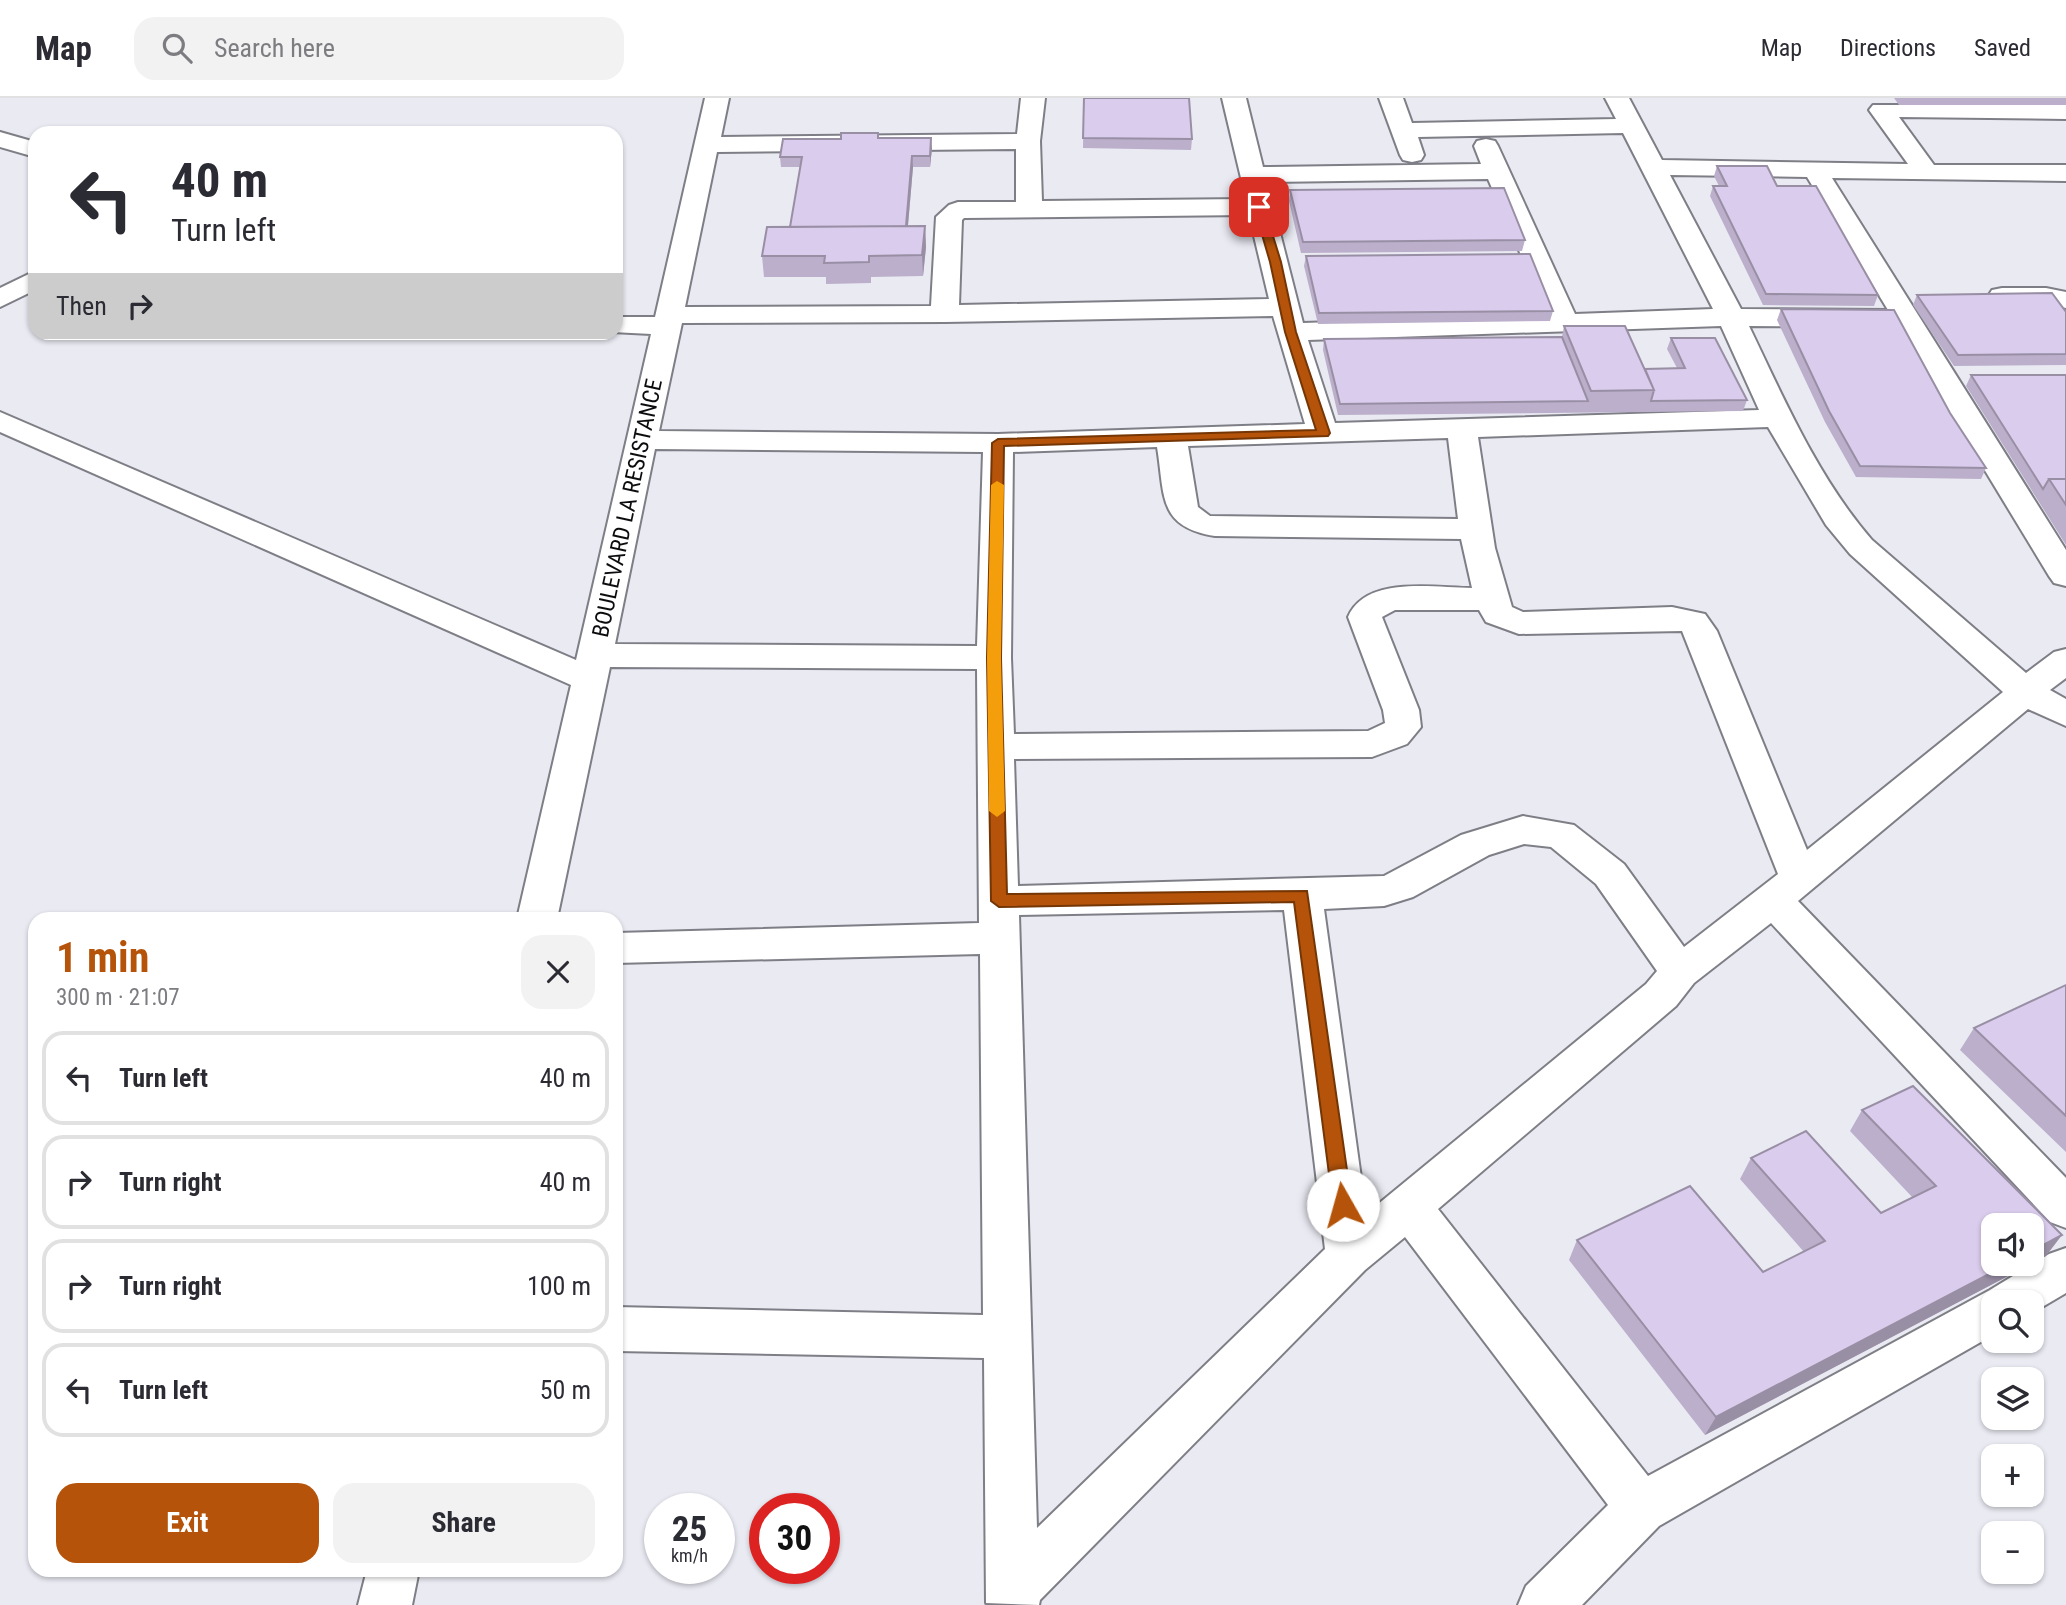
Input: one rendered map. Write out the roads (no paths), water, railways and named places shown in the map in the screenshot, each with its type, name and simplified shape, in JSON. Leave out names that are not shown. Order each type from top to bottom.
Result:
[{"type":"street","name":"BOULEVARD LA RESISTANCE","points":[[539,912],[717,98]]},
{"type":"street","points":[[1029,209],[1028,141],[1033,98]]},
{"type":"street","points":[[1234,98],[1288,320],[1324,433]]},
{"type":"street","points":[[1391,98],[1405,130],[1417,172]]},
{"type":"street","points":[[1876,104],[2039,112],[2061,123]]},
{"type":"street","points":[[1876,104],[1927,172]]},
{"type":"street","points":[[1405,130],[1479,130],[1624,112],[1731,317],[1778,418],[1842,524],[1861,547],[2025,692],[2066,714]]},
{"type":"street","points":[[1479,130],[1565,323]]},
{"type":"street","points":[[0,139],[28,148]]},
{"type":"street","points":[[707,145],[1028,141]]},
{"type":"street","points":[[1655,167],[2066,173]]},
{"type":"street","points":[[1814,169],[1958,381],[2066,576]]},
{"type":"street","points":[[1252,175],[1495,171]]},
{"type":"street","points":[[945,313],[949,217],[952,212],[965,208],[1259,207]]},
{"type":"street","points":[[1507,256],[1534,256]]},
{"type":"street","points":[[1275,262],[1303,261]]},
{"type":"street","points":[[0,299],[28,283]]},
{"type":"street","points":[[1981,296],[2046,296],[2066,300]]},
{"type":"street","points":[[623,324],[668,320],[945,313],[1565,323],[1731,317],[1905,303]]},
{"type":"street","points":[[641,440],[998,443],[1778,418]]},
{"type":"street","points":[[0,421],[592,667],[994,658]]},
{"type":"street","points":[[1462,430],[1476,529],[1491,599],[1498,614],[1519,623],[1672,618],[1693,622],[1700,631],[1786,888],[2066,1208]]},
{"type":"street","points":[[1171,438],[1183,511],[1201,524],[1476,529]]},
{"type":"street","points":[[998,443],[995,747],[1014,1596]]},
{"type":"street","points":[[995,747],[1372,744],[1394,735],[1404,727],[1401,710],[1365,617],[1368,610],[1389,599],[1491,599]]},
{"type":"street","points":[[1014,1596],[1349,1256],[1661,995],[1680,972],[2066,660]]},
{"type":"street","points":[[623,946],[1384,891],[1399,887],[1475,845],[1523,830],[1561,835],[1610,874],[1680,972]]},
{"type":"street","points":[[1302,895],[1349,1256]]},
{"type":"street","points":[[1409,1207],[1641,1508]]},
{"type":"street","points":[[2029,1290],[2066,1269]]},
{"type":"street","points":[[1545,1605],[1641,1508],[1981,1317]]},
{"type":"street","points":[[623,1329],[1008,1337]]},
{"type":"street","points":[[385,1605],[391,1577]]}]
